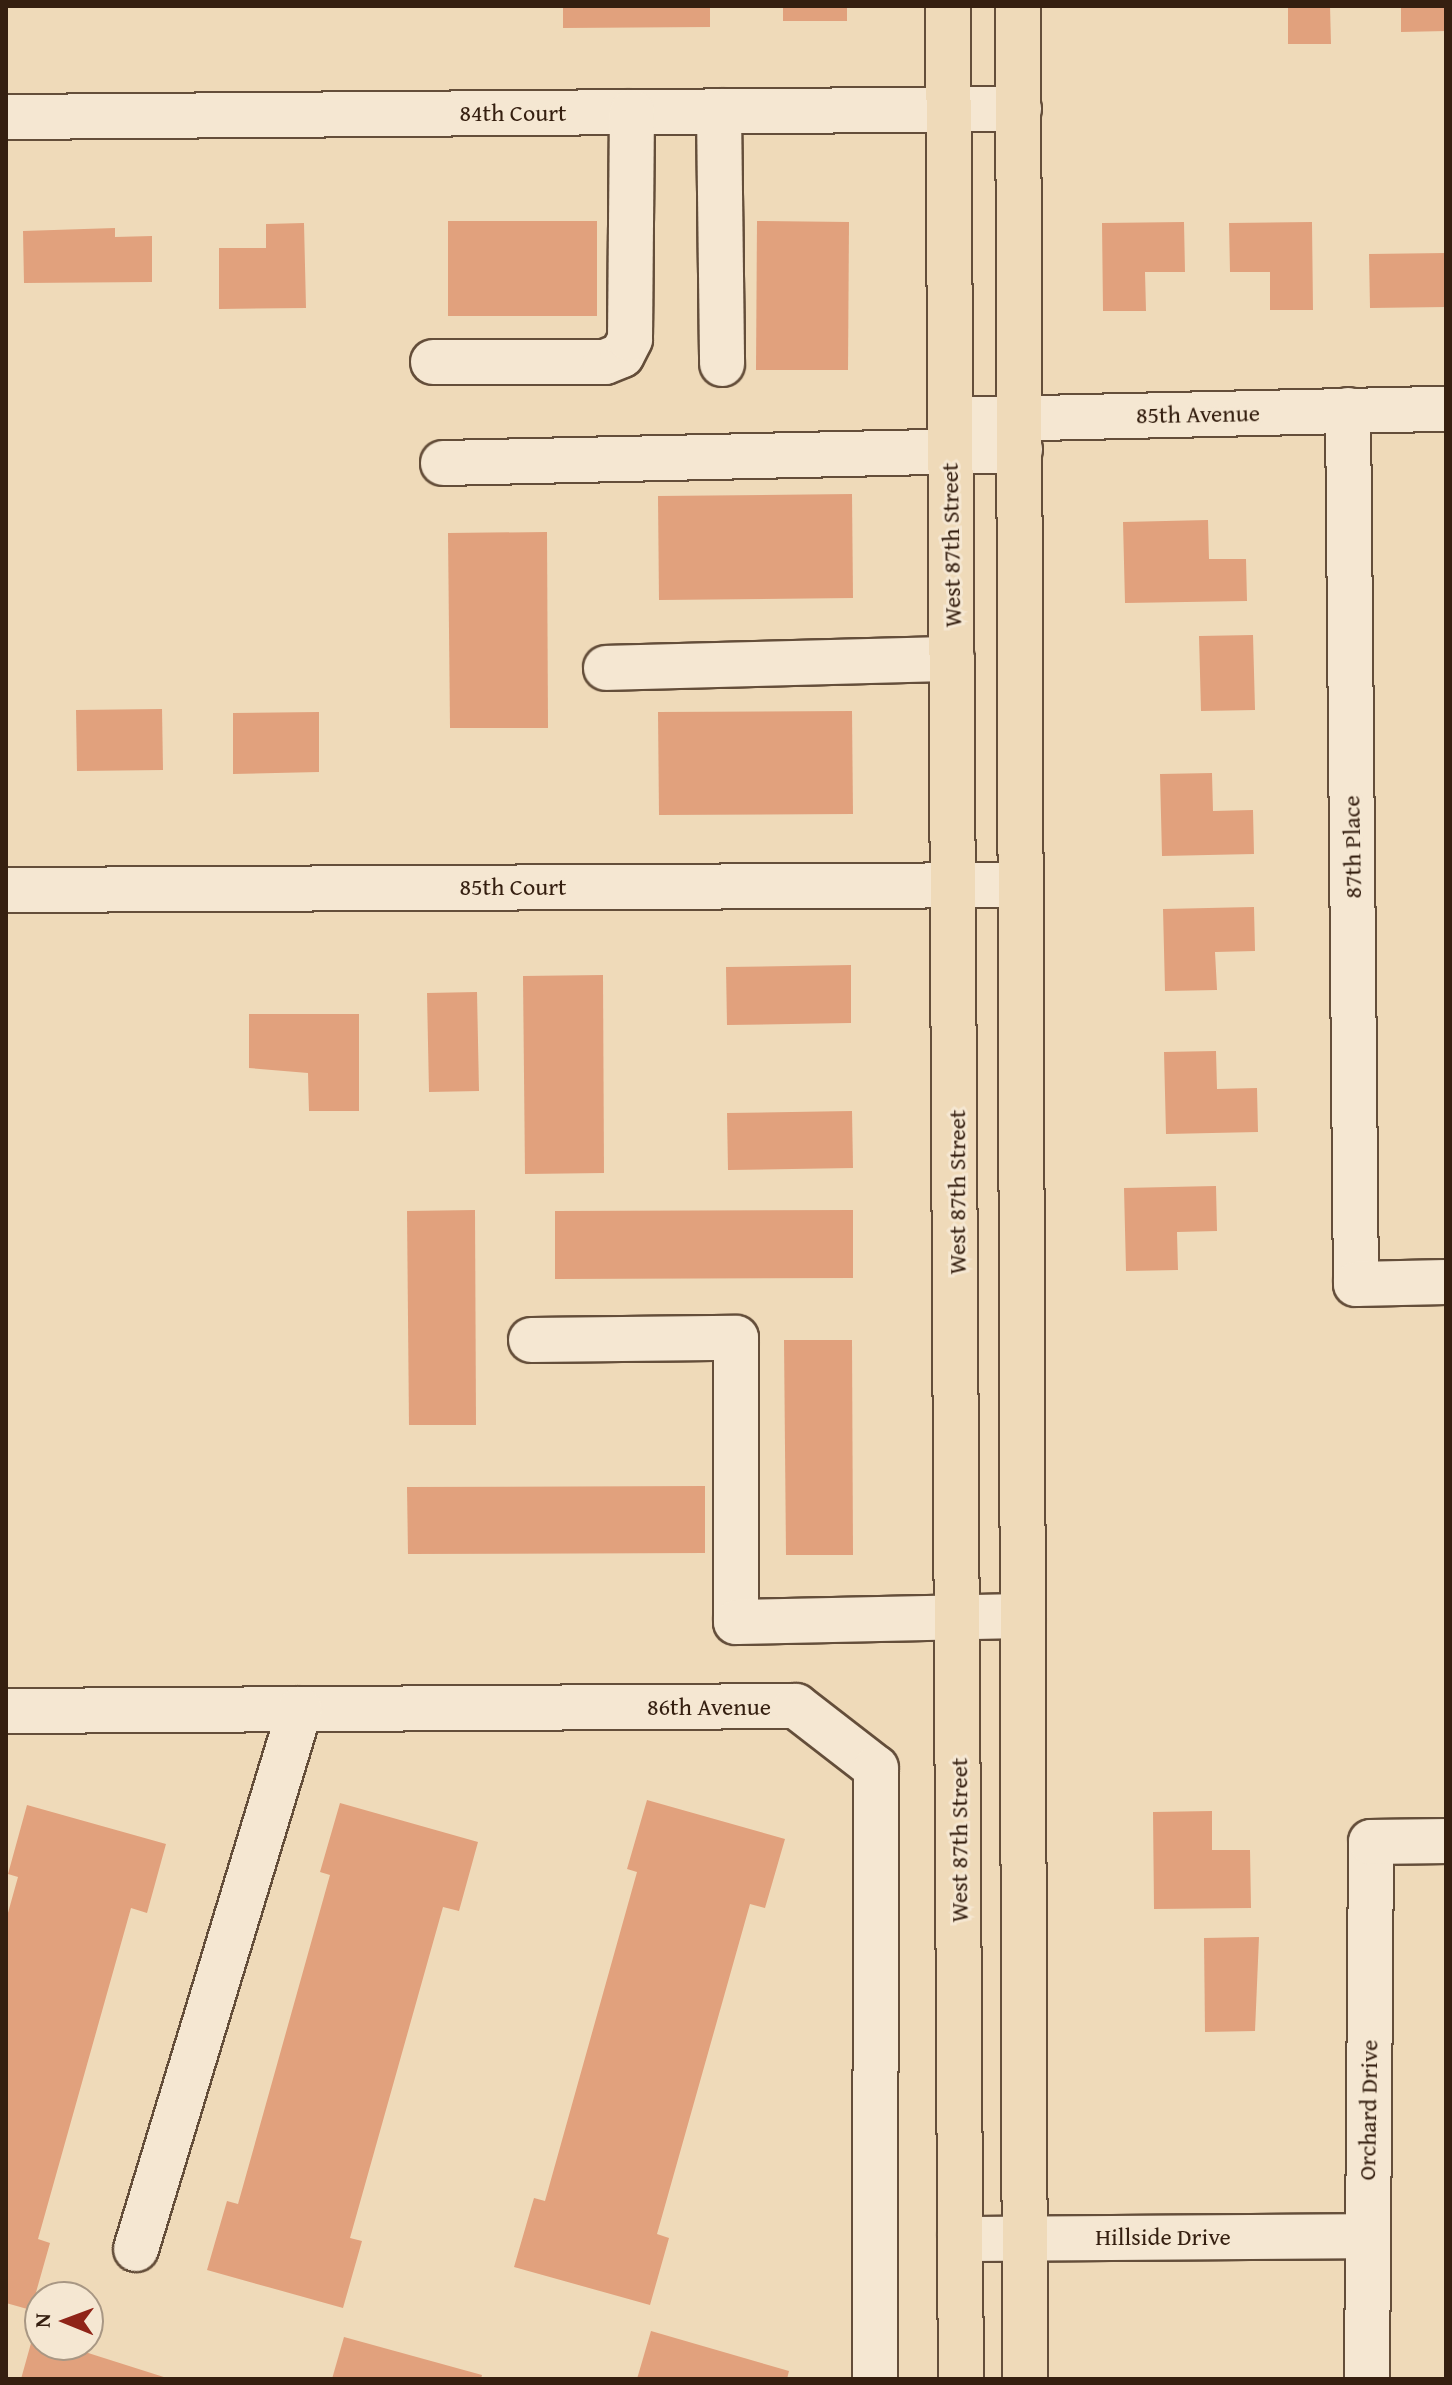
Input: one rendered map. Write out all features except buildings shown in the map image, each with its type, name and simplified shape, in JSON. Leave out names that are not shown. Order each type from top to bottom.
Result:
[{"type":"main road","name":"West 87th Street","points":[[948,6],[961,2379]]},
{"type":"main road","points":[[1018,6],[1025,2379]]},
{"type":"street","name":"84th Court","points":[[6,117],[1019,109]]},
{"type":"street","points":[[719,111],[722,364]]},
{"type":"street","points":[[433,362],[605,362],[622,355],[630,339],[632,112]]},
{"type":"street","name":"85th Avenue","points":[[443,463],[950,435],[1020,434],[1348,410],[1446,409]]},
{"type":"street","name":"87th Place","points":[[1348,410],[1356,1284],[1446,1282]]},
{"type":"street","points":[[606,668],[952,659]]},
{"type":"street","name":"85th Court","points":[[6,890],[1020,885]]},
{"type":"street","points":[[531,1340],[736,1338],[736,1622],[1023,1616]]},
{"type":"street","name":"86th Avenue","points":[[6,1711],[796,1706],[876,1768],[875,2379]]},
{"type":"street","points":[[136,2249],[300,1709]]},
{"type":"street","name":"Orchard Drive","points":[[1367,2379],[1371,1842],[1446,1841]]},
{"type":"street","name":"Hillside Drive","points":[[960,2239],[1367,2236]]}]
